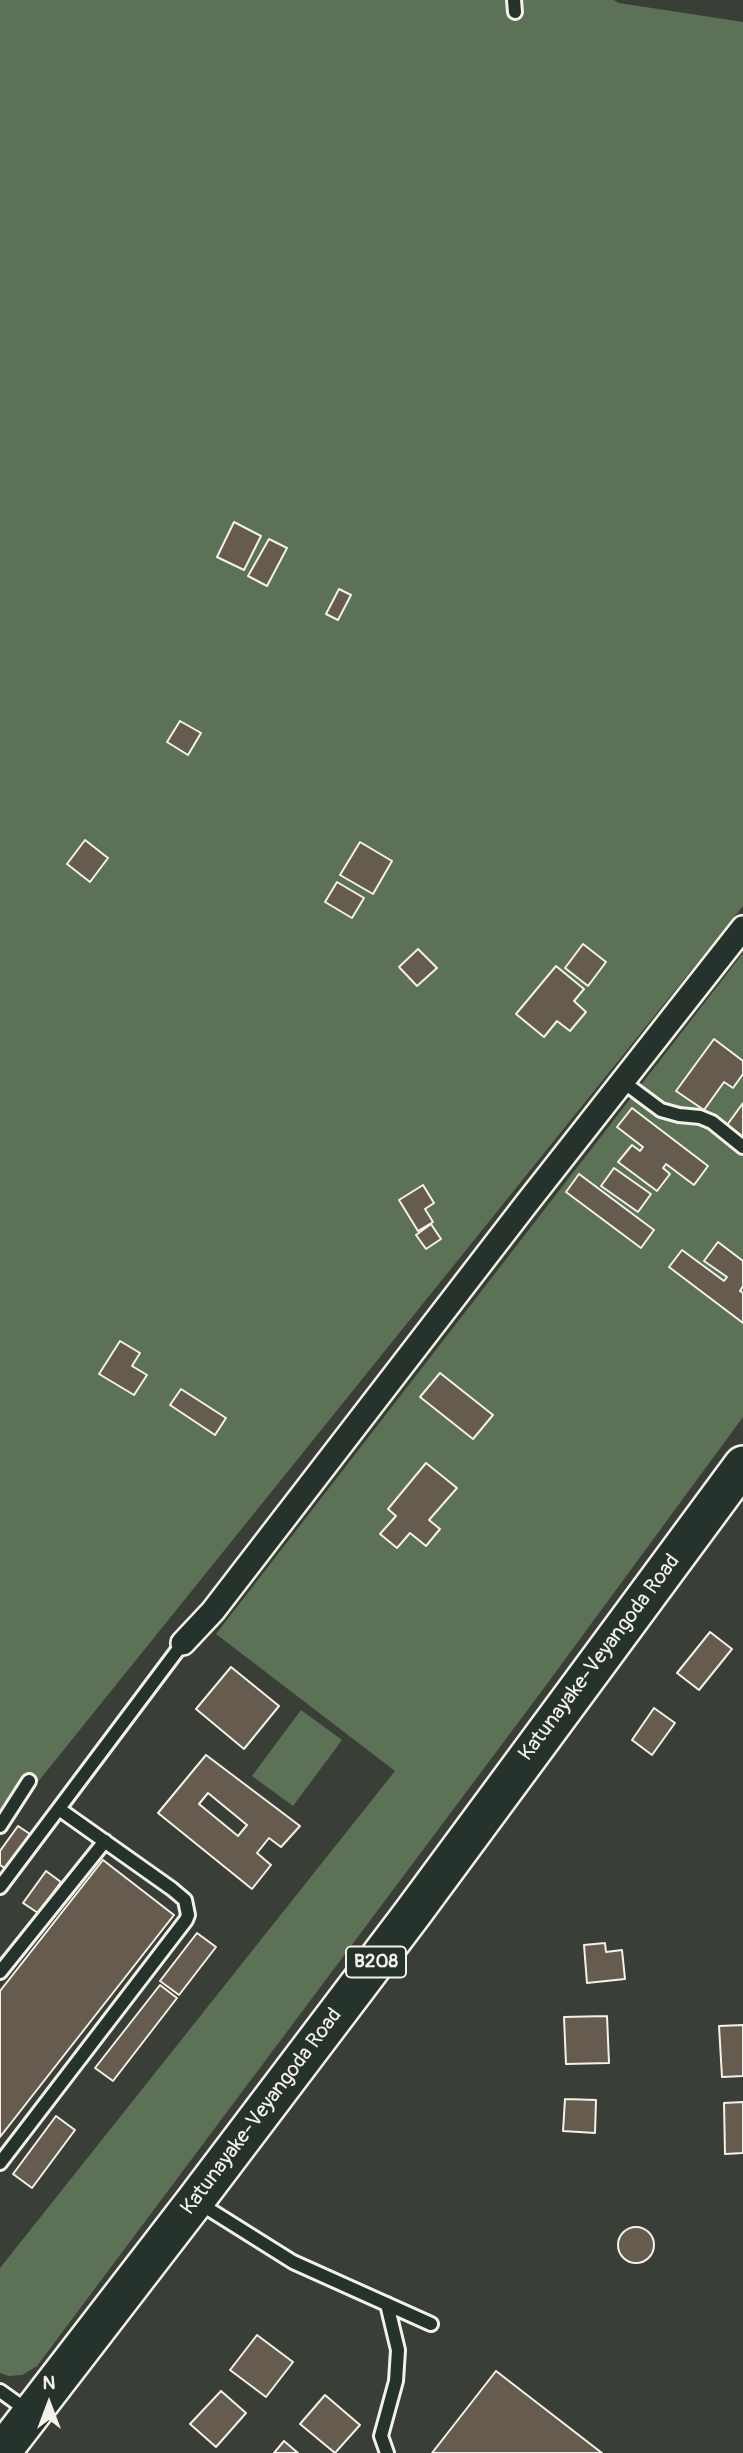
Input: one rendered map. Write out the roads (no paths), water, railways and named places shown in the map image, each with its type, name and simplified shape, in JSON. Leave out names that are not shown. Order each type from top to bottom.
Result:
[{"type":"main road","name":"Katunayake-Veyangoda Road","points":[[1,2453],[412,1914],[743,1465]]},
{"type":"street","points":[[183,1643],[213,1611],[743,928]]},
{"type":"lane","points":[[622,1082],[662,1110],[712,1122],[743,1147]]},
{"type":"lane","points":[[0,1887],[183,1643]]},
{"type":"lane","points":[[0,1826],[29,1781]]},
{"type":"lane","points":[[0,2163],[186,1920],[188,1911],[185,1900],[59,1809]]},
{"type":"lane","points":[[0,1972],[105,1841]]},
{"type":"lane","points":[[195,2201],[293,2262],[431,2324]]},
{"type":"lane","points":[[387,2304],[398,2350],[396,2381],[381,2436],[387,2453]]},
{"type":"lane","points":[[0,2391],[31,2413]]}]
